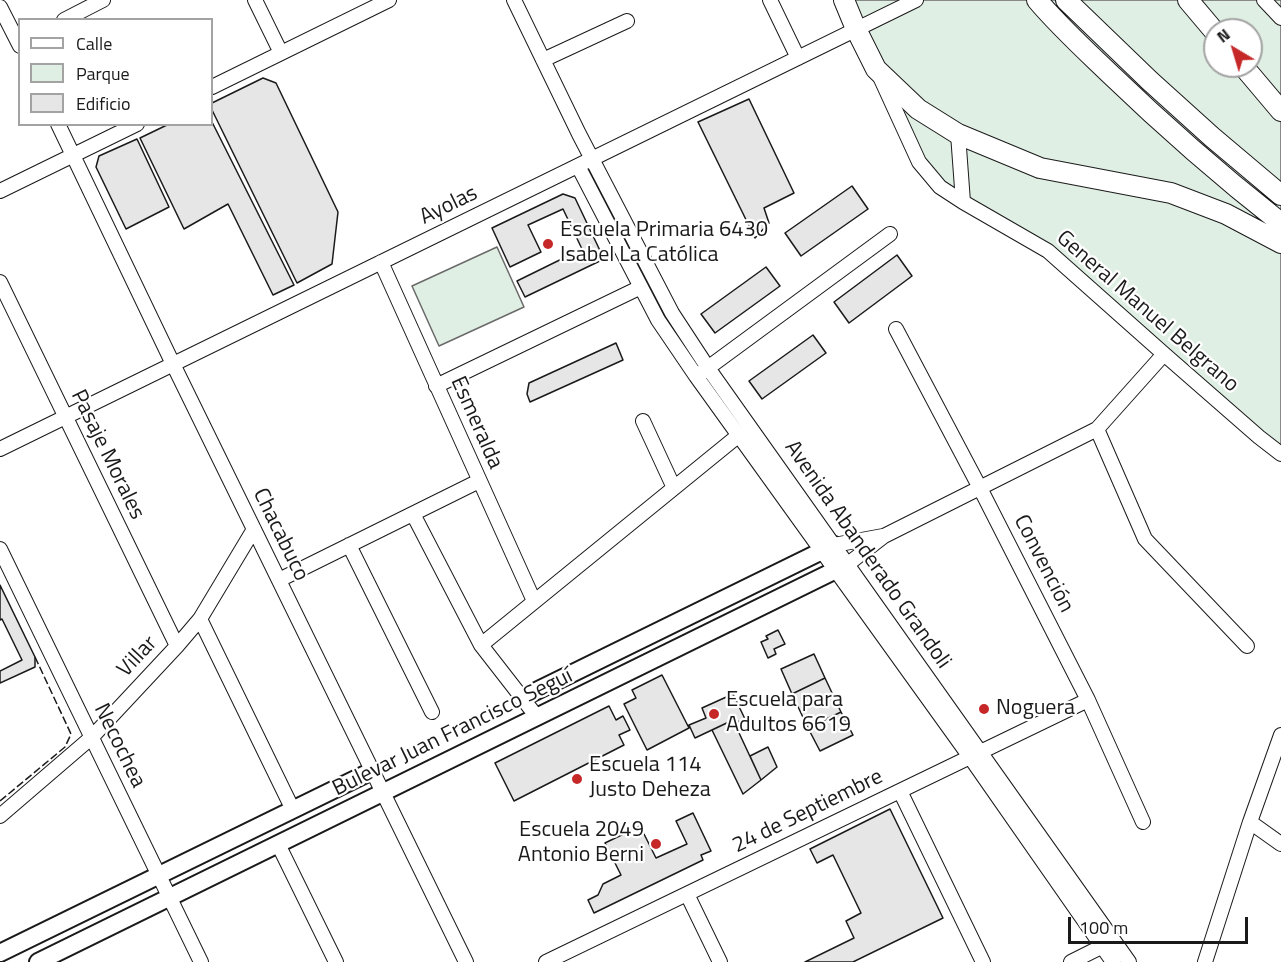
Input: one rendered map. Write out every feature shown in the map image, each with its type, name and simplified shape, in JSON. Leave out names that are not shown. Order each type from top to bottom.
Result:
[{"type":"highway","points":[[844,0],[876,69],[918,109],[958,134],[1040,168],[1172,193],[1226,214],[1281,243]]},
{"type":"highway","points":[[1036,0],[1130,94],[1281,223]]},
{"type":"highway","points":[[1188,0],[1203,18]]},
{"type":"highway","points":[[1069,3],[1204,130],[1281,195]]},
{"type":"highway","points":[[1253,78],[1281,111]]},
{"type":"main road","name":"Bulevar Juan Francisco Seguí","points":[[522,698],[828,548]]},
{"type":"main road","name":"Bulevar Juan Francisco Seguí","points":[[38,962],[842,567]]},
{"type":"main road","name":"Bulevar Juan Francisco Seguí","points":[[0,952],[372,771]]},
{"type":"street","points":[[68,18],[103,0]]},
{"type":"street","points":[[255,0],[281,52]]},
{"type":"street","points":[[213,86],[389,0]]},
{"type":"street","name":"Avenida Abanderado Grandoli","points":[[514,0],[591,159],[702,372],[739,435],[828,548]]},
{"type":"street","points":[[770,0],[798,58]]},
{"type":"street","name":"Ayolas","points":[[0,449],[916,0]]},
{"type":"street","points":[[1264,0],[1281,18]]},
{"type":"street","points":[[0,7],[18,42]]},
{"type":"street","points":[[543,60],[627,21]]},
{"type":"street","name":"General Manuel Belgrano","points":[[876,69],[919,162],[940,187],[1048,250],[1164,354],[1281,454]]},
{"type":"street","name":"Chacabuco","points":[[59,126],[466,962]]},
{"type":"street","points":[[0,191],[132,126]]},
{"type":"street","points":[[958,134],[963,202]]},
{"type":"street","name":"Avenida Abanderado Grandoli","points":[[578,166],[658,320],[702,372],[1109,944],[1129,962]]},
{"type":"street","points":[[702,372],[890,234]]},
{"type":"street","name":"Esmeralda","points":[[381,262],[534,602]]},
{"type":"street","name":"Pasaje Morales","points":[[0,282],[177,646]]},
{"type":"street","points":[[436,386],[641,287]]},
{"type":"street","name":"Convención","points":[[896,329],[1088,700],[1143,822]]},
{"type":"street","name":"Bulevar Juan Francisco Seguí","points":[[842,567],[884,536],[1097,429],[1164,354]]},
{"type":"street","points":[[643,421],[674,488]]},
{"type":"street","points":[[1097,429],[1145,539],[1247,646]]},
{"type":"street","points":[[481,645],[739,435]]},
{"type":"street","points":[[279,580],[479,481]]},
{"type":"street","points":[[413,514],[481,645],[537,717]]},
{"type":"street","name":"Villar","points":[[0,816],[92,737],[177,646],[200,618],[254,529]]},
{"type":"street","name":"Bulevar Juan Francisco Seguí","points":[[828,548],[884,536]]},
{"type":"street","points":[[349,545],[432,712]]},
{"type":"street","name":"Necochea","points":[[0,549],[201,962]]},
{"type":"street","points":[[200,618],[293,810]]},
{"type":"street","name":"24 de Septiembre","points":[[546,962],[1088,700]]},
{"type":"street","points":[[1205,962],[1281,735]]},
{"type":"street","points":[[900,791],[983,962]]},
{"type":"street","points":[[1250,822],[1281,844]]},
{"type":"street","points":[[278,844],[336,962]]},
{"type":"street","points":[[687,894],[720,962]]},
{"type":"street","points":[[1071,962],[1109,944]]},
{"type":"street","name":"Avenida Abanderado Grandoli","points":[[1109,944],[1113,962]]},
{"type":"green space","points":[[844,0],[1281,0],[1281,454],[1048,251],[963,202],[919,162]]},
{"type":"green space","points":[[497,247],[524,307],[439,346],[412,286]]},
{"type":"building","points":[[263,78],[276,83],[338,212],[332,264],[297,283],[213,112],[213,103]]},
{"type":"building","points":[[749,99],[794,193],[764,208],[769,223],[755,238],[698,122]]},
{"type":"building","points":[[213,124],[294,285],[273,295],[228,204],[184,229],[140,138],[165,126],[213,126]]},
{"type":"building","points":[[137,139],[169,207],[126,229],[96,167],[99,156]]},
{"type":"building","points":[[852,186],[868,209],[801,256],[785,233]]},
{"type":"building","name":"Escuela Primaria 6430 Isabel La Católica","points":[[563,194],[575,198],[604,259],[525,297],[517,281],[582,249],[563,209],[528,225],[541,252],[510,267],[492,228]]},
{"type":"building","points":[[897,255],[912,276],[849,323],[834,302]]},
{"type":"building","points":[[766,267],[780,286],[715,333],[701,314]]},
{"type":"building","points":[[813,335],[826,353],[762,399],[749,381]]},
{"type":"building","points":[[616,343],[623,360],[530,402],[527,394],[529,383]]},
{"type":"building","points":[[0,585],[35,657],[35,667],[0,683],[0,671],[22,660],[2,619],[0,620]]},
{"type":"building","points":[[778,630],[785,644],[774,649],[776,654],[768,658],[761,642],[768,639],[766,636]]},
{"type":"building","points":[[814,654],[825,678],[792,694],[781,669]]},
{"type":"building","points":[[662,675],[689,728],[647,750],[624,704],[636,698],[632,690]]},
{"type":"building","points":[[825,678],[841,712],[808,728],[792,694]]},
{"type":"building","points":[[733,694],[745,719],[735,723],[733,720],[695,738],[689,725],[706,718],[702,708]]},
{"type":"building","points":[[609,706],[616,720],[623,716],[630,730],[619,735],[624,745],[514,801],[495,763]]},
{"type":"building","points":[[841,712],[853,735],[820,751],[808,728]]},
{"type":"building","points":[[733,720],[761,780],[743,794],[712,730]]},
{"type":"building","points":[[768,747],[777,767],[761,780],[750,756]]},
{"type":"building","points":[[890,809],[943,918],[853,962],[805,962],[854,938],[846,921],[861,913],[833,855],[817,863],[810,849]]},
{"type":"building","points":[[693,813],[711,851],[701,855],[703,860],[594,913],[588,900],[598,895],[603,884],[621,875],[605,843],[640,826],[656,858],[687,844],[676,821]]},
{"type":"fence","points":[[0,801],[65,747],[71,734],[35,657]]},
{"type":"place","name":"Escuela Primaria 6430 Isabel La Católica","points":[[548,244]]},
{"type":"place","name":"Noguera","points":[[984,709]]},
{"type":"place","name":"Escuela para Adultos 6619","points":[[714,714]]},
{"type":"place","name":"Escuela 114 Justo Deheza","points":[[577,779]]},
{"type":"place","name":"Escuela 2049 Antonio Berni","points":[[656,844]]}]
